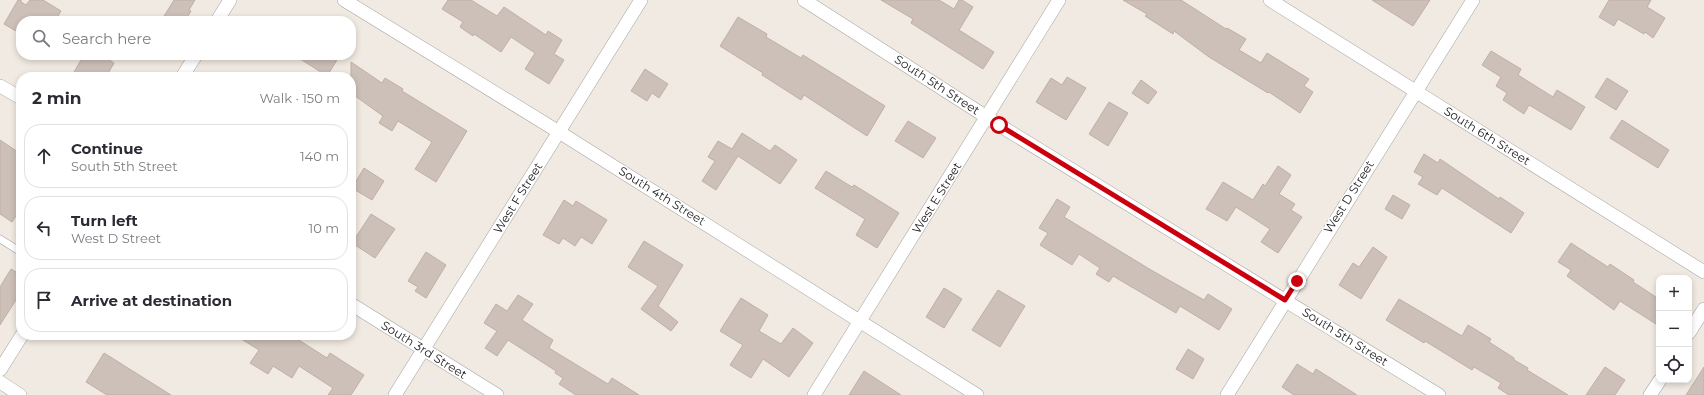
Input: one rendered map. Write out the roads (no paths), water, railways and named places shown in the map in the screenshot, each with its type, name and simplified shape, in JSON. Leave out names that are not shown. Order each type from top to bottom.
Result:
[{"type":"street","points":[[220,16],[230,0]]},
{"type":"street","name":"South 4th Street","points":[[344,0],[559,132],[977,395]]},
{"type":"street","name":"West F Street","points":[[395,395],[641,0]]},
{"type":"street","name":"South 5th Street","points":[[804,0],[987,117],[1439,395]]},
{"type":"street","name":"West E Street","points":[[814,395],[1059,0]]},
{"type":"street","name":"South 6th Street","points":[[1270,0],[1416,90],[1704,272]]},
{"type":"street","name":"West D Street","points":[[1227,395],[1473,0]]},
{"type":"street","points":[[185,72],[193,60]]},
{"type":"street","points":[[0,86],[16,95]]},
{"type":"street","name":"South 3rd Street","points":[[356,307],[497,395]]},
{"type":"street","points":[[1692,328],[1704,309]]},
{"type":"street","points":[[0,370],[19,340]]},
{"type":"street","points":[[0,382],[20,395]]},
{"type":"street","points":[[1650,395],[1658,383]]},
{"type":"lane","points":[[0,239],[16,249]]}]
